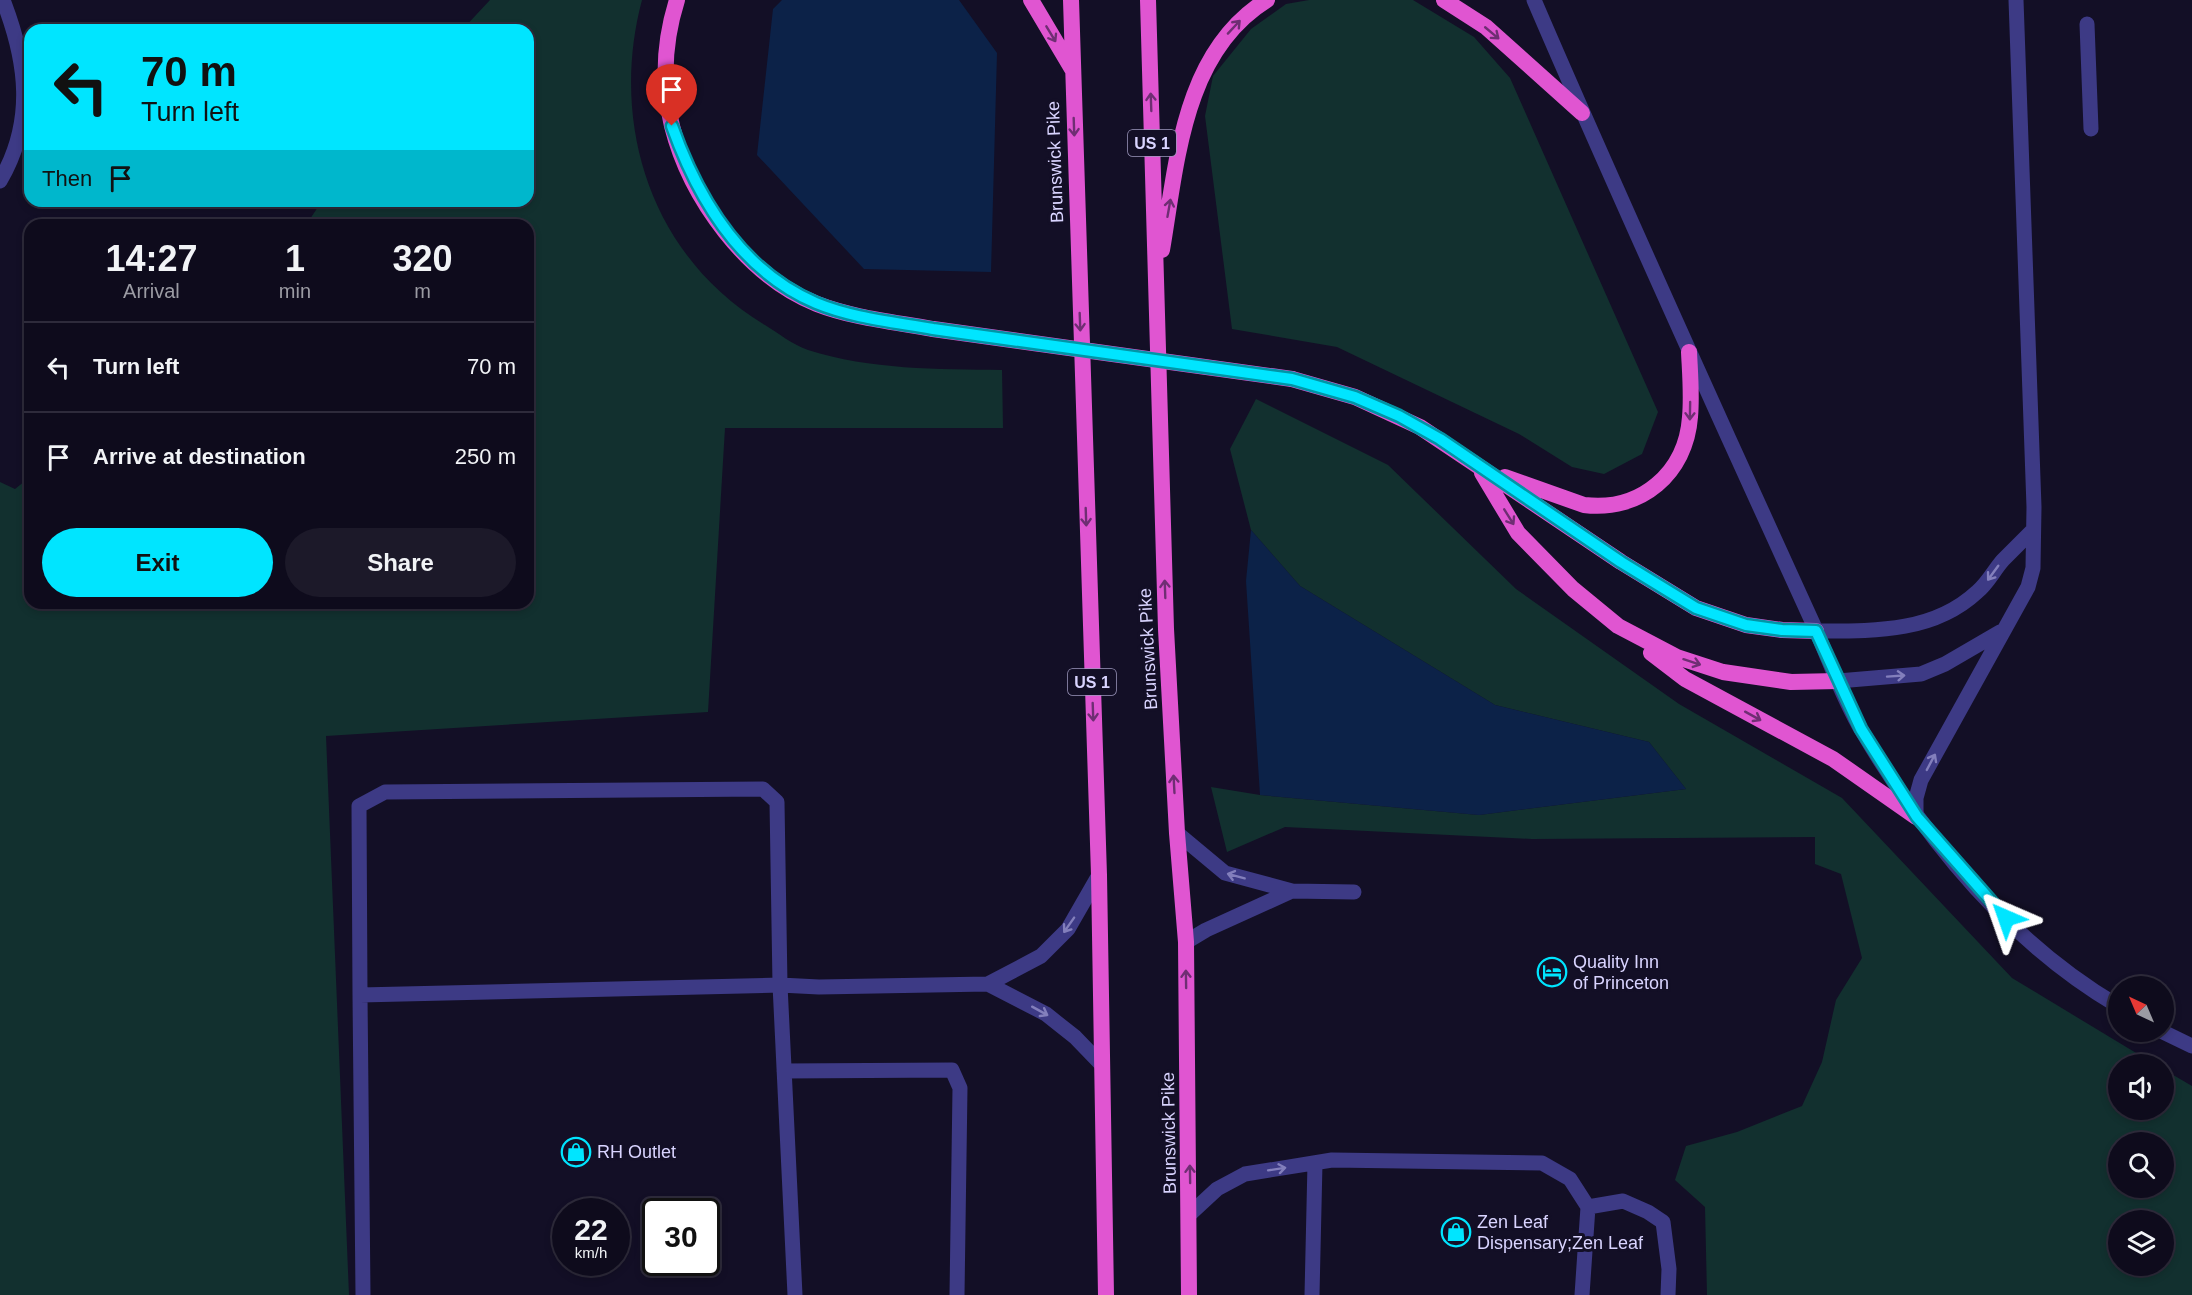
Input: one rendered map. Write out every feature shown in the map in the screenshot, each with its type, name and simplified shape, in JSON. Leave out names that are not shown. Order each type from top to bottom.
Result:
[{"type":"highway","points":[[677,0],[669,25],[666,60],[666,90],[672,126],[694,182],[729,234],[757,265],[789,289],[817,304],[879,319],[933,329],[1292,379],[1355,397],[1399,416],[1440,439],[1478,468],[1621,562],[1696,608],[1746,625],[1782,630],[1816,631]]},
{"type":"highway","points":[[1031,0],[1072,69]]},
{"type":"highway","name":"Brunswick Pike","points":[[1071,0],[1099,875],[1106,1295]]},
{"type":"highway","name":"Brunswick Pike","points":[[1148,0],[1166,630],[1177,833],[1186,942],[1191,1214],[1189,1295]]},
{"type":"highway","points":[[1155,286],[1180,147],[1191,102],[1220,43],[1235,25],[1267,0]]},
{"type":"highway","points":[[1444,0],[1486,27],[1582,113]]},
{"type":"highway","points":[[1478,468],[1584,505],[1621,504],[1643,496],[1667,476],[1683,450],[1690,417],[1689,352]]},
{"type":"highway","points":[[1478,468],[1518,533],[1573,589],[1617,626],[1685,679],[1833,759],[1917,817]]},
{"type":"highway","points":[[1617,626],[1677,657],[1723,672],[1791,682],[1838,681]]},
{"type":"street","points":[[0,181],[7,169],[21,126],[24,84],[18,39],[3,0]]},
{"type":"street","points":[[1534,0],[1689,352],[1861,729],[1917,817],[2006,918],[2073,975],[2108,999]]},
{"type":"street","points":[[1917,817],[1916,798],[1921,780],[2000,632],[2028,587],[2033,568],[2016,0]]},
{"type":"street","points":[[2087,24],[2091,129]]},
{"type":"street","points":[[1816,631],[1869,631],[1913,626],[1946,615],[1978,592],[2002,561],[2032,530]]},
{"type":"street","points":[[1838,681],[1921,674],[1945,664],[2000,632]]},
{"type":"street","points":[[363,1295],[358,806],[386,792],[763,789],[777,802],[780,985],[795,1295]]},
{"type":"street","points":[[1177,833],[1226,873],[1292,891],[1354,892]]},
{"type":"street","points":[[360,995],[780,985],[819,987],[988,984],[1041,956],[1068,929],[1099,875]]},
{"type":"street","points":[[1186,942],[1206,930],[1292,891]]},
{"type":"street","points":[[988,984],[1046,1014],[1075,1037],[1102,1065]]},
{"type":"street","points":[[2174,1037],[2192,1046]]},
{"type":"street","points":[[784,1071],[952,1070],[960,1088],[957,1295]]},
{"type":"street","points":[[1191,1214],[1216,1189],[1245,1174],[1332,1160],[1542,1163],[1570,1179],[1588,1207],[1582,1295]]},
{"type":"street","points":[[1312,1295],[1315,1163]]},
{"type":"street","points":[[1588,1207],[1623,1201],[1663,1222],[1669,1269],[1668,1295]]},
{"type":"green space","points":[[490,0],[642,0],[633,47],[631,94],[636,139],[648,184],[667,225],[693,263],[726,297],[786,339],[808,350],[832,357],[880,365],[929,369],[1002,370],[1003,428],[725,428],[708,712],[326,736],[349,1295],[0,1295],[0,482],[15,489],[24,482],[24,609],[534,609],[534,219],[310,219],[318,207],[534,207],[534,24],[468,24]]},
{"type":"green space","points":[[1309,0],[1413,0],[1474,37],[1510,78],[1658,412],[1642,454],[1604,474],[1572,467],[1519,434],[1337,347],[1232,329],[1205,116],[1213,76],[1251,29],[1286,4]]},
{"type":"green space","points":[[1256,399],[1388,465],[1516,589],[1679,704],[1842,798],[2012,978],[2108,1036],[2108,1042],[2118,1042],[2138,1054],[2108,1054],[2108,1120],[2174,1120],[2174,1075],[2192,1086],[2192,1295],[1707,1295],[1705,1207],[1675,1180],[1686,1146],[1737,1132],[1802,1106],[1822,1062],[1836,1000],[1862,958],[1841,874],[1815,864],[1815,837],[1532,839],[1285,827],[1227,852],[1211,787],[1260,795],[1479,815],[1686,789],[1649,742],[1495,705],[1300,586],[1251,530],[1230,449]]},
{"type":"water","points":[[782,0],[959,0],[997,53],[991,272],[864,269],[757,155],[773,9]]},
{"type":"water","points":[[1251,530],[1300,586],[1495,705],[1649,742],[1686,789],[1479,815],[1260,795],[1246,581]]},
{"type":"place","name":"Quality Inn of Princeton","points":[[1552,972]]},
{"type":"place","name":"RH Outlet","points":[[576,1152]]},
{"type":"place","name":"Zen Leaf Dispensary;Zen Leaf","points":[[1456,1232]]},
{"type":"route","points":[[672,126],[694,182],[703,199],[729,234],[757,265],[789,289],[817,304],[845,312],[933,329],[1292,379],[1333,389],[1377,405],[1440,439],[1478,468],[1621,562],[1696,608],[1746,625],[1782,630],[1816,631],[1861,729],[1917,817],[2006,918]]}]
